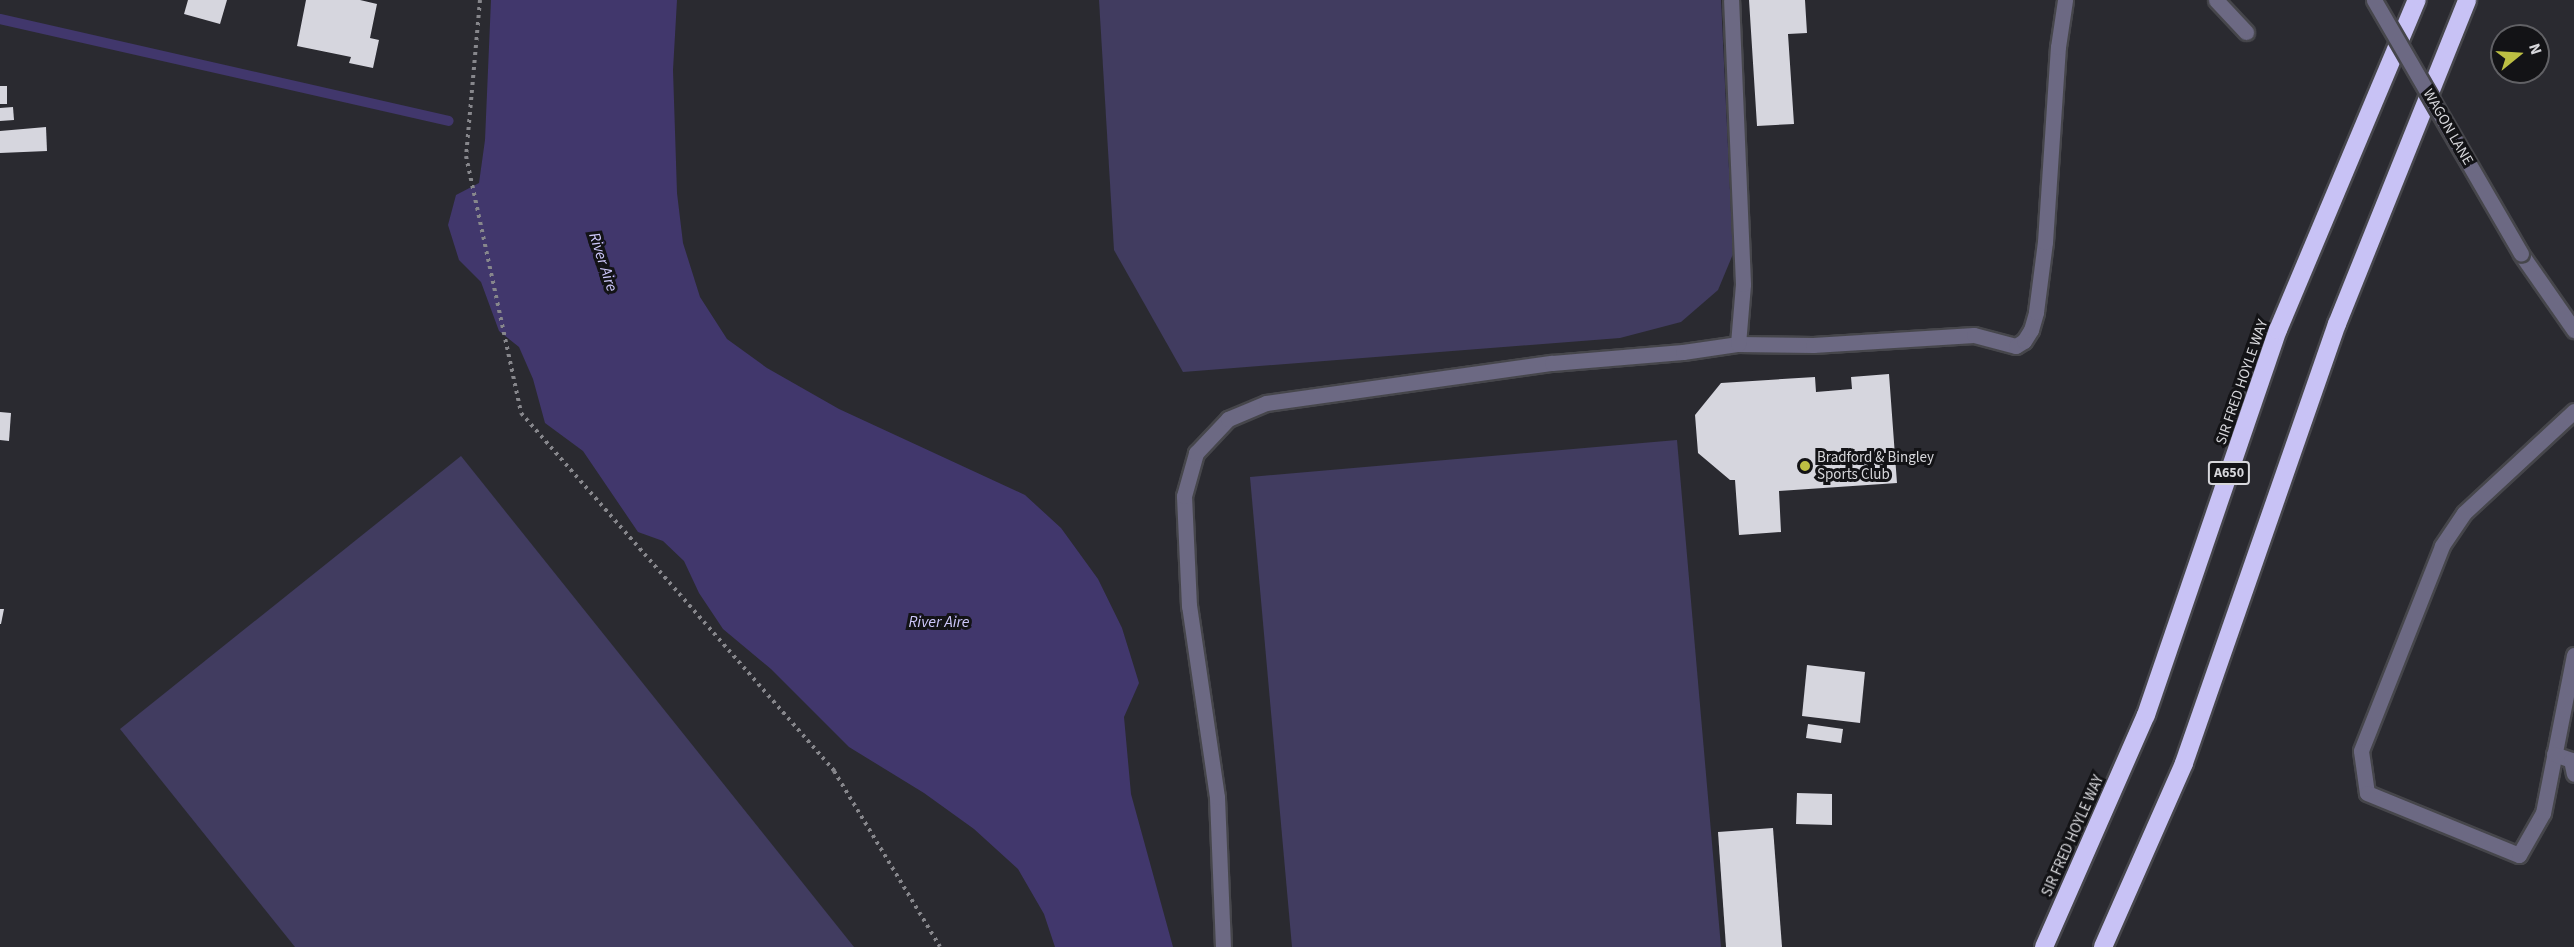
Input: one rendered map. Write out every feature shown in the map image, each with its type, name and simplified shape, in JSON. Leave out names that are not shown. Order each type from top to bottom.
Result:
[{"type":"highway","name":"SIR FRED HOYLE WAY","points":[[2044,947],[2146,715],[2278,330],[2417,0]]},
{"type":"highway","points":[[2103,947],[2184,764],[2337,324],[2467,0]]},
{"type":"street","points":[[1731,0],[1743,284],[1738,344]]},
{"type":"street","points":[[1223,947],[1217,797],[1189,606],[1184,496],[1196,453],[1228,419],[1266,404],[1552,363],[1683,352],[1738,344],[1814,345],[1974,335],[2016,346],[2031,330],[2039,289],[2058,47],[2065,0]]},
{"type":"street","points":[[2216,0],[2246,32]]},
{"type":"street","name":"WAGON LANE","points":[[2374,0],[2521,254],[2574,330]]},
{"type":"street","points":[[2574,411],[2464,513],[2442,546],[2361,751],[2367,793],[2519,855],[2543,813],[2574,655]]},
{"type":"street","points":[[2554,754],[2571,760],[2574,774]]},
{"type":"path","points":[[480,0],[466,156],[521,412],[834,771],[940,947]]},
{"type":"shaded area","points":[[1099,0],[1721,0],[1733,254],[1718,290],[1681,322],[1620,338],[1183,372],[1114,250]]},
{"type":"shaded area","points":[[1677,440],[1721,947],[1292,947],[1250,477]]},
{"type":"shaded area","points":[[461,456],[854,947],[295,947],[120,729]]},
{"type":"water","name":"River Aire","points":[[491,0],[677,0],[673,70],[677,193],[683,243],[700,297],[727,339],[767,368],[839,409],[1025,495],[1061,528],[1098,579],[1122,628],[1139,683],[1124,717],[1131,794],[1173,947],[1055,947],[1044,914],[1018,869],[974,829],[924,793],[849,747],[771,669],[723,629],[699,593],[684,561],[663,541],[638,532],[583,451],[545,423],[533,379],[519,347],[499,331],[481,282],[459,260],[448,225],[456,195],[479,183],[485,140]]},
{"type":"building","points":[[188,0],[227,0],[220,24],[184,14]]},
{"type":"building","points":[[306,0],[360,0],[377,4],[370,38],[379,40],[373,68],[349,63],[351,57],[297,46]]},
{"type":"building","points":[[1749,0],[1805,0],[1807,33],[1788,34],[1794,124],[1757,126]]},
{"type":"building","points":[[0,86],[7,86],[7,104],[0,104]]},
{"type":"building","points":[[13,107],[14,120],[0,121],[0,108]]},
{"type":"building","points":[[46,127],[47,151],[0,153],[0,131]]},
{"type":"building","name":"Bradford & Bingley Sports Club","points":[[1889,374],[1897,483],[1779,491],[1781,532],[1739,535],[1735,480],[1730,480],[1698,453],[1695,415],[1721,383],[1815,377],[1816,392],[1852,389],[1851,377]]},
{"type":"building","points":[[0,412],[11,413],[9,441],[0,440]]},
{"type":"building","points":[[0,609],[4,609],[1,624],[0,624]]},
{"type":"building","points":[[1807,665],[1865,672],[1860,723],[1802,716]]},
{"type":"building","points":[[1808,724],[1843,729],[1841,743],[1806,738]]},
{"type":"building","points":[[1797,793],[1832,794],[1832,825],[1796,824]]},
{"type":"building","points":[[1773,828],[1782,947],[1726,947],[1718,832]]},
{"type":"waterway","points":[[0,19],[449,121]]},
{"type":"place","name":"Bradford & Bingley Sports Club","points":[[1805,466]]}]
